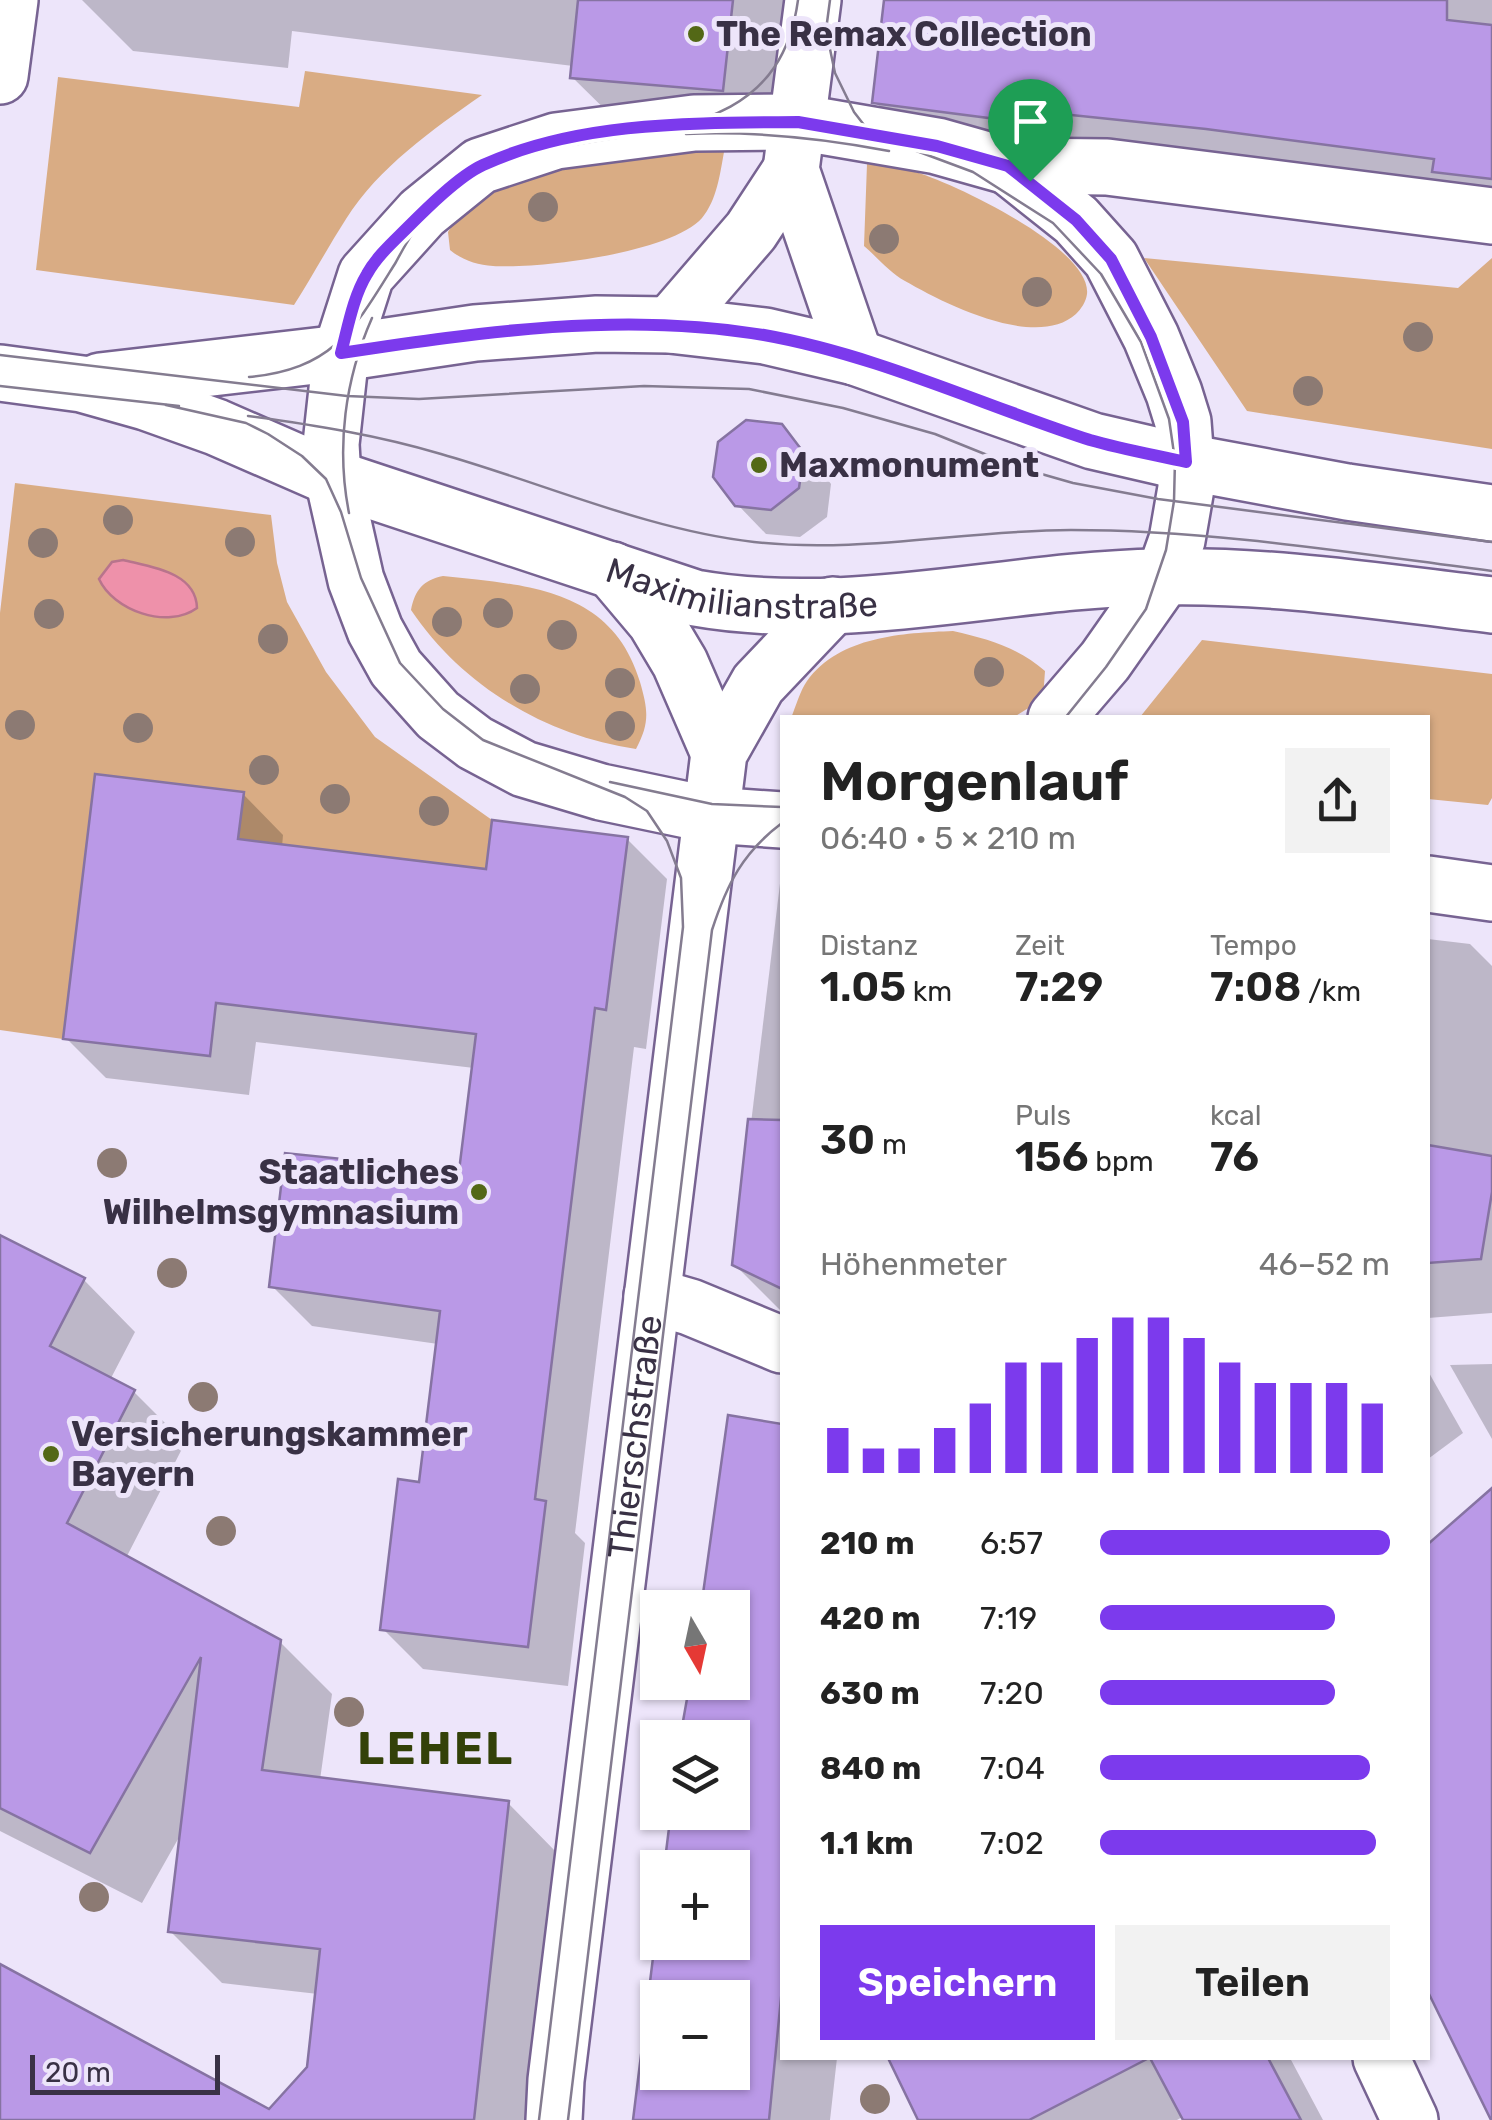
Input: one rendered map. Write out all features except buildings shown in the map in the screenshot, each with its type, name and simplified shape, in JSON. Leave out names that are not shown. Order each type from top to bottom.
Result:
[{"type":"street","points":[[670,325],[751,232],[794,146],[814,0]]},
{"type":"street","points":[[0,76],[8,4]]},
{"type":"street","points":[[780,820],[712,815],[602,792],[524,769],[475,742],[438,715],[396,668],[375,630],[356,580],[333,478],[332,428],[341,353],[366,275],[422,213],[480,166],[556,141],[694,123],[794,146],[937,146],[1008,166],[1106,166],[1492,216]]},
{"type":"street","points":[[794,146],[855,357]]},
{"type":"street","points":[[1008,166],[1076,220],[1111,259],[1151,337],[1183,422],[1186,488],[1177,540],[1164,576],[1105,661],[1059,715]]},
{"type":"street","name":"Maximilianstraße","points":[[82,384],[475,333],[597,324],[670,325],[765,336],[855,357],[1093,440],[1186,462],[1347,492],[1492,513]]},
{"type":"street","name":"Maximilianstraße","points":[[0,374],[82,384],[216,427],[333,478],[695,598],[737,606],[833,605],[1164,576],[1326,585],[1492,605]]},
{"type":"street","name":"Thierschstraße","points":[[612,570],[655,620],[680,663],[719,753]]},
{"type":"street","name":"Thierschstraße","points":[[554,2120],[558,2061],[719,753],[758,684],[833,605]]},
{"type":"street","points":[[1430,884],[1492,893]]},
{"type":"street","points":[[652,1296],[780,1343]]},
{"type":"street","points":[[1382,2060],[1410,2120]]},
{"type":"shaded area","points":[[305,71],[482,95],[426,136],[374,183],[346,219],[294,305],[36,270],[58,77],[299,107]]},
{"type":"shaded area","points":[[683,149],[724,152],[719,178],[702,218],[663,241],[603,256],[514,266],[476,263],[450,250],[448,232],[480,193],[557,169]]},
{"type":"shaded area","points":[[867,164],[931,177],[1016,219],[1067,257],[1082,276],[1087,294],[1081,308],[1059,324],[1015,325],[966,311],[899,278],[864,246]]},
{"type":"shaded area","points":[[1144,258],[1458,288],[1492,258],[1492,449],[1247,411]]},
{"type":"shaded area","points":[[15,483],[271,515],[287,602],[326,672],[375,737],[492,820],[486,869],[238,839],[243,792],[95,774],[63,1039],[0,1030],[0,613]]},
{"type":"shaded area","points":[[123,560],[181,579],[195,596],[197,608],[185,614],[156,617],[128,608],[99,579],[112,562]]},
{"type":"shaded area","points":[[443,576],[505,583],[562,597],[609,627],[627,651],[645,701],[646,724],[636,749],[570,732],[539,719],[481,684],[455,662],[411,610],[421,587]]},
{"type":"shaded area","points":[[953,631],[1002,645],[1024,656],[1045,671],[1043,699],[1017,715],[792,715],[807,681],[837,654],[874,640]]},
{"type":"shaded area","points":[[1202,640],[1492,674],[1492,798],[1488,805],[1430,799],[1430,715],[1142,715]]},
{"type":"tram line","points":[[249,377],[302,365],[339,341],[368,307],[421,222],[488,166],[695,121],[732,106],[762,82],[785,48],[798,0]]},
{"type":"tram line","points":[[830,0],[826,30],[835,73],[854,112],[871,134],[973,172],[1053,223],[1101,274],[1141,342],[1169,419],[1175,460],[1174,501],[1166,550],[1146,609],[1067,715]]},
{"type":"tram line","points":[[686,134],[788,136],[889,151]]},
{"type":"tram line","points":[[349,513],[343,438],[349,389],[372,318]]},
{"type":"tram line","points":[[0,355],[347,396],[419,399],[644,386],[749,389],[843,408],[935,434],[1017,467],[1073,483],[1158,499],[1492,542]]},
{"type":"tram line","points":[[0,386],[179,406]]},
{"type":"tram line","points":[[166,405],[246,423],[302,456],[326,479],[341,512],[361,578],[400,663],[443,709],[483,740],[625,797],[647,811],[667,841],[681,878],[683,927],[539,2120]]},
{"type":"tram line","points":[[248,416],[393,441],[635,517],[754,542],[833,545],[1031,531],[1124,531],[1282,544],[1492,571]]},
{"type":"tram line","points":[[610,782],[712,804],[780,807]]},
{"type":"tram line","points":[[568,2120],[712,930],[738,870],[757,845],[780,825]]},
{"type":"place","name":"The Remax Collection","points":[[696,34]]},
{"type":"place","name":"Maxmonument","points":[[759,465]]},
{"type":"place","name":"Staatliches Wilhelmsgymnasium","points":[[479,1192]]},
{"type":"place","name":"Versicherungskammer Bayern","points":[[51,1454]]},
{"type":"district","name":"LEHEL","points":[[436,1748]]},
{"type":"route","points":[[798,122],[937,146],[1008,166],[1030,181],[1076,220],[1111,259],[1151,337],[1174,393],[1183,422],[1186,462],[1093,440],[855,357],[765,336],[670,325],[597,324],[475,333],[341,353],[366,275],[422,213],[480,166],[556,141],[694,123],[798,122]]}]
